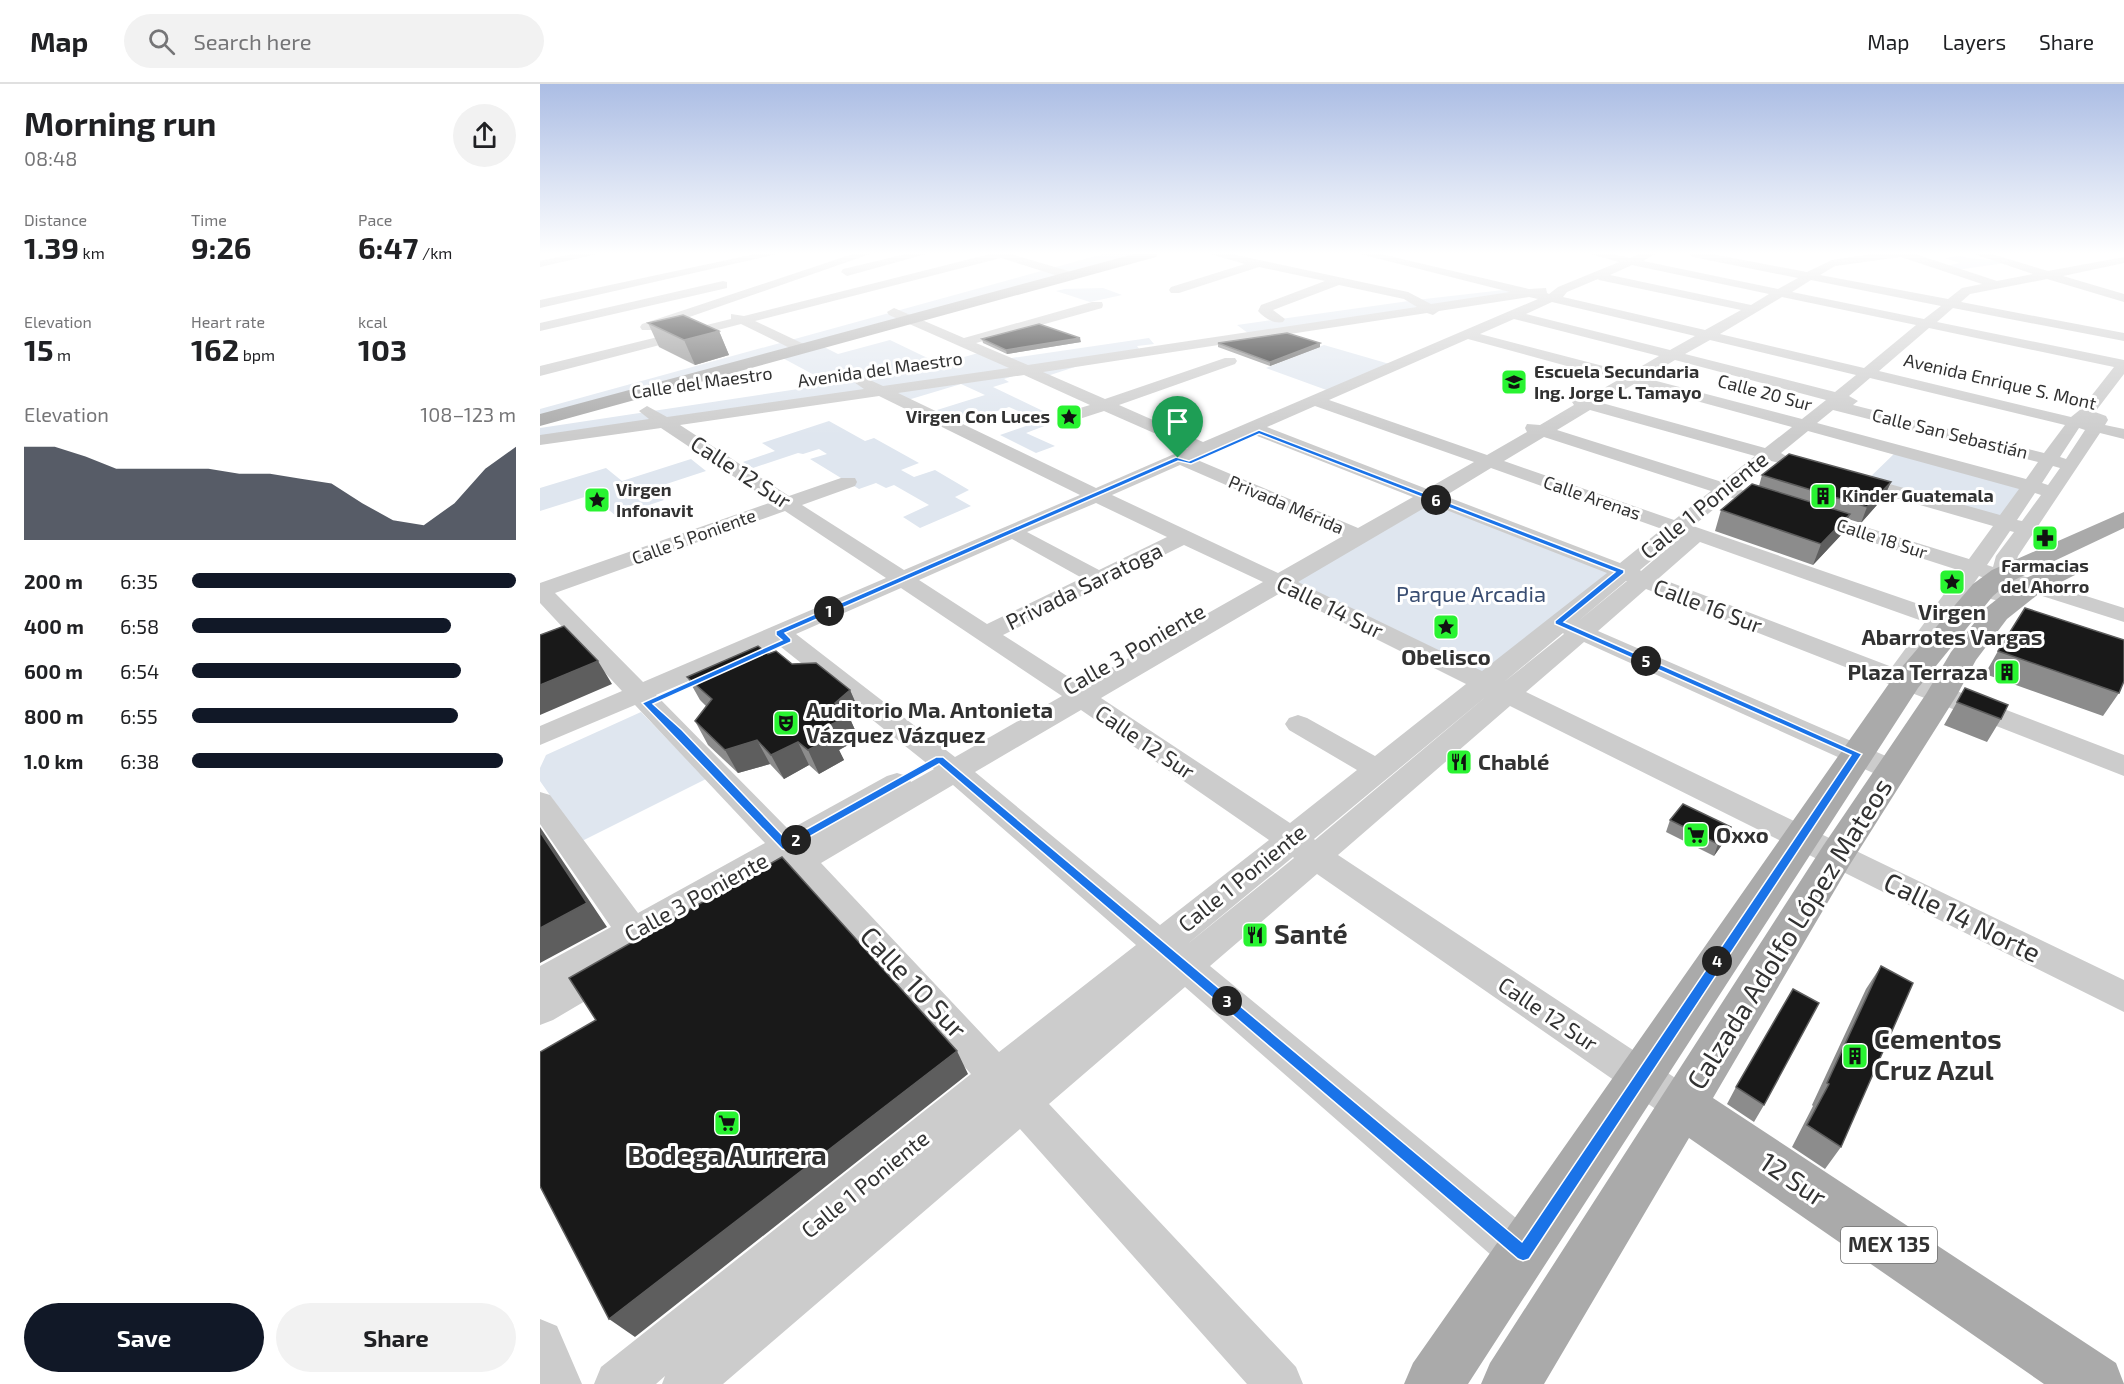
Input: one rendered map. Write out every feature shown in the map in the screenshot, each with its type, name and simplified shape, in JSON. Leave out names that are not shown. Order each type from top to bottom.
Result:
[{"type":"main road","points":[[540,409],[884,315]]},
{"type":"main road","points":[[540,420],[927,315]]},
{"type":"main road","name":"Calzada Adolfo López Mateos","points":[[1511,1384],[1836,856],[1874,762],[1915,685],[1962,658],[2001,586],[2124,519]]},
{"type":"main road","name":"Calzada Adolfo López Mateos","points":[[2001,586],[2124,540]]},
{"type":"main road","name":"Calzada Adolfo López Mateos","points":[[1434,1384],[1799,838],[1874,762]]},
{"type":"main road","name":"12 Sur","points":[[1684,1106],[2094,1384]]},
{"type":"street","points":[[540,327],[592,315]]},
{"type":"street","points":[[596,315],[614,323]]},
{"type":"street","points":[[633,331],[683,315]]},
{"type":"street","points":[[731,315],[803,349]]},
{"type":"street","points":[[540,370],[762,315]]},
{"type":"street","name":"Privada Mérida","points":[[900,315],[1106,405],[1190,456],[1353,533]]},
{"type":"street","points":[[964,342],[1062,315]]},
{"type":"street","points":[[1270,315],[1278,319]]},
{"type":"street","name":"Calle del Maestro","points":[[540,426],[1309,315]]},
{"type":"street","points":[[1188,332],[1201,344],[1393,315]]},
{"type":"street","name":"Calle 20 Sur","points":[[1444,315],[1473,327],[1628,376],[1833,411],[2031,486],[2053,492]]},
{"type":"street","points":[[540,736],[642,698],[783,637],[1190,456],[1318,402],[1473,327],[1516,315]]},
{"type":"street","name":"Calle San Sebastián","points":[[1516,315],[1668,355],[1833,411],[2060,463]]},
{"type":"street","points":[[1642,315],[1881,370],[2124,430]]},
{"type":"street","points":[[540,1009],[639,941],[1735,315]]},
{"type":"street","points":[[1881,315],[2124,365],[2060,463],[2031,486],[2016,526],[2001,586],[1939,619],[1915,685]]},
{"type":"street","points":[[1881,370],[1938,315]]},
{"type":"street","points":[[1881,370],[1943,327],[1957,315]]},
{"type":"street","points":[[2009,315],[2124,338]]},
{"type":"street","points":[[1227,327],[1240,338]]},
{"type":"street","points":[[1986,352],[1999,338]]},
{"type":"street","points":[[540,361],[602,341]]},
{"type":"street","name":"Avenida del Maestro","points":[[540,440],[877,390],[1032,372],[1079,362],[1201,344]]},
{"type":"street","points":[[1099,428],[1067,413],[1106,405],[1230,361]]},
{"type":"street","name":"Calle 1 Poniente","points":[[686,1384],[1022,1102],[1173,955],[1686,531],[1740,494],[1783,459],[1833,411],[1881,370]]},
{"type":"street","name":"Calle 14 Sur","points":[[860,380],[1274,579],[1799,838]]},
{"type":"street","name":"Calle Arenas","points":[[1318,402],[1939,619]]},
{"type":"street","points":[[1583,402],[1783,459]]},
{"type":"street","name":"Calle 12 Sur","points":[[647,411],[1074,693],[1640,1077]]},
{"type":"street","points":[[2088,420],[2124,421]]},
{"type":"street","points":[[1536,429],[1740,494]]},
{"type":"street","name":"Calle 16 Sur","points":[[1255,430],[2124,766]]},
{"type":"street","points":[[2016,526],[2053,492],[2060,463]]},
{"type":"street","points":[[1840,476],[2016,526]]},
{"type":"street","name":"Calle 5 Poniente","points":[[540,591],[848,482]]},
{"type":"street","points":[[906,582],[1022,537],[1101,497]]},
{"type":"street","name":"Calle 18 Sur","points":[[1795,511],[2001,586],[2124,615]]},
{"type":"street","points":[[1022,537],[1099,579]]},
{"type":"street","name":"Privada Saratoga","points":[[984,635],[1185,537]]},
{"type":"street","name":"Calle 10 Sur","points":[[540,591],[793,853],[1279,1384]]},
{"type":"street","points":[[1569,627],[1874,762]]},
{"type":"street","points":[[783,637],[947,765],[1523,1253]]},
{"type":"street","name":"Calle 1 Poniente","points":[[1303,848],[1377,769],[1495,689]]},
{"type":"street","points":[[540,750],[642,698]]},
{"type":"street","points":[[1298,724],[1377,769]]},
{"type":"street","points":[[540,802],[639,941]]},
{"type":"street","name":"Calle 14 Norte","points":[[1799,838],[2124,997]]},
{"type":"street","name":"Calle 3 Poniente","points":[[540,984],[639,941]]},
{"type":"street","name":"Calle 1 Poniente","points":[[618,1384],[998,1076],[1173,955]]},
{"type":"street","name":"12 Sur","points":[[1640,1077],[1684,1106]]},
{"type":"street","points":[[540,1343],[558,1384]]},
{"type":"green space","points":[[883,315],[930,315],[820,345],[838,354],[890,340],[940,364],[985,351],[1005,359],[1149,338],[1154,344],[1137,346],[1142,353],[1084,364],[1038,379],[1023,373],[1004,379],[1009,382],[993,387],[1045,412],[1032,417],[1009,407],[962,423],[937,410],[985,395],[961,384],[901,402],[876,390],[540,439],[540,428],[831,384],[777,355],[540,419],[540,409]]},
{"type":"green space","points":[[1311,315],[1385,315],[1252,336],[1237,325]]},
{"type":"green space","points":[[1324,345],[1393,365],[1332,392],[1266,368]]},
{"type":"green space","points":[[829,421],[865,441],[874,438],[919,463],[901,470],[914,477],[935,470],[969,490],[955,497],[971,506],[920,528],[903,517],[929,505],[894,485],[886,488],[876,483],[859,489],[810,459],[827,454],[819,449],[803,454],[798,453],[753,468],[743,462],[775,451],[762,443]]},
{"type":"green space","points":[[1040,421],[1047,425],[1026,433],[1055,446],[1036,453],[1000,435]]},
{"type":"green space","points":[[1898,450],[2031,486],[2006,524],[1864,483]]},
{"type":"green space","points":[[691,459],[706,471],[651,489],[664,500],[616,516],[591,495],[540,511],[540,488],[606,468],[622,481]]},
{"type":"green space","name":"Parque Arcadia","points":[[1429,498],[1621,572],[1483,683],[1282,583]]},
{"type":"green space","points":[[641,712],[706,779],[582,841],[540,781],[540,768],[546,755]]},
{"type":"building","points":[[683,315],[719,331],[684,340],[648,323]]},
{"type":"building","points":[[1039,324],[1080,338],[1006,350],[982,339]]},
{"type":"building","points":[[1287,333],[1320,343],[1270,362],[1218,343]]},
{"type":"building","points":[[1789,454],[1891,482],[1867,507],[1762,475]]},
{"type":"building","points":[[1752,484],[1850,514],[1821,544],[1721,510]]},
{"type":"building","points":[[2025,608],[2124,640],[2124,681],[2119,693],[1998,651]]},
{"type":"building","points":[[564,626],[598,661],[540,685],[540,635]]},
{"type":"building","name":"Auditorio Ma. Antonieta Vázquez Vázquez","points":[[758,646],[768,654],[776,651],[792,664],[816,663],[850,690],[835,703],[849,716],[824,728],[833,737],[808,750],[798,742],[771,755],[757,740],[725,750],[695,721],[712,699],[687,677]]},
{"type":"building","points":[[1965,688],[2008,705],[2001,719],[1957,702]]},
{"type":"building","points":[[1683,804],[1731,827],[1718,844],[1670,820]]},
{"type":"building","points":[[540,832],[587,903],[540,928]]},
{"type":"building","name":"Bodega Aurrera","points":[[782,857],[957,1051],[609,1319],[540,1186],[540,1052],[596,1020],[569,978]]},
{"type":"building","name":"Cementos Cruz Azul","points":[[1881,966],[1913,983],[1841,1147],[1807,1125],[1829,1084],[1827,1083]]},
{"type":"building","points":[[1793,989],[1819,1003],[1764,1105],[1736,1087]]},
{"type":"place","name":"Escuela Secundaria Ing. Jorge L. Tamayo","points":[[1514,382]]},
{"type":"place","name":"Virgen Con Luces","points":[[1069,417]]},
{"type":"place","name":"Kinder Guatemala","points":[[1823,496]]},
{"type":"place","name":"Virgen Infonavit","points":[[597,500]]},
{"type":"place","name":"Farmacias del Ahorro","points":[[2045,538]]},
{"type":"place","name":"Virgen Abarrotes Vargas","points":[[1952,582]]},
{"type":"place","name":"Obelisco","points":[[1446,627]]},
{"type":"place","name":"Plaza Terraza","points":[[2007,672]]},
{"type":"place","name":"Auditorio Ma. Antonieta Vázquez Vázquez","points":[[786,723]]},
{"type":"place","name":"Chablé","points":[[1459,762]]},
{"type":"place","name":"Oxxo","points":[[1696,835]]},
{"type":"place","name":"Santé","points":[[1255,935]]},
{"type":"place","name":"Cementos Cruz Azul","points":[[1855,1056]]},
{"type":"place","name":"Bodega Aurrera","points":[[727,1123]]},
{"type":"route","points":[[1259,432],[1621,572],[1558,622],[1857,754],[1523,1253],[939,759],[786,846],[678,732],[646,703],[788,640],[779,633],[1178,458],[1189,463],[1259,432]]}]
